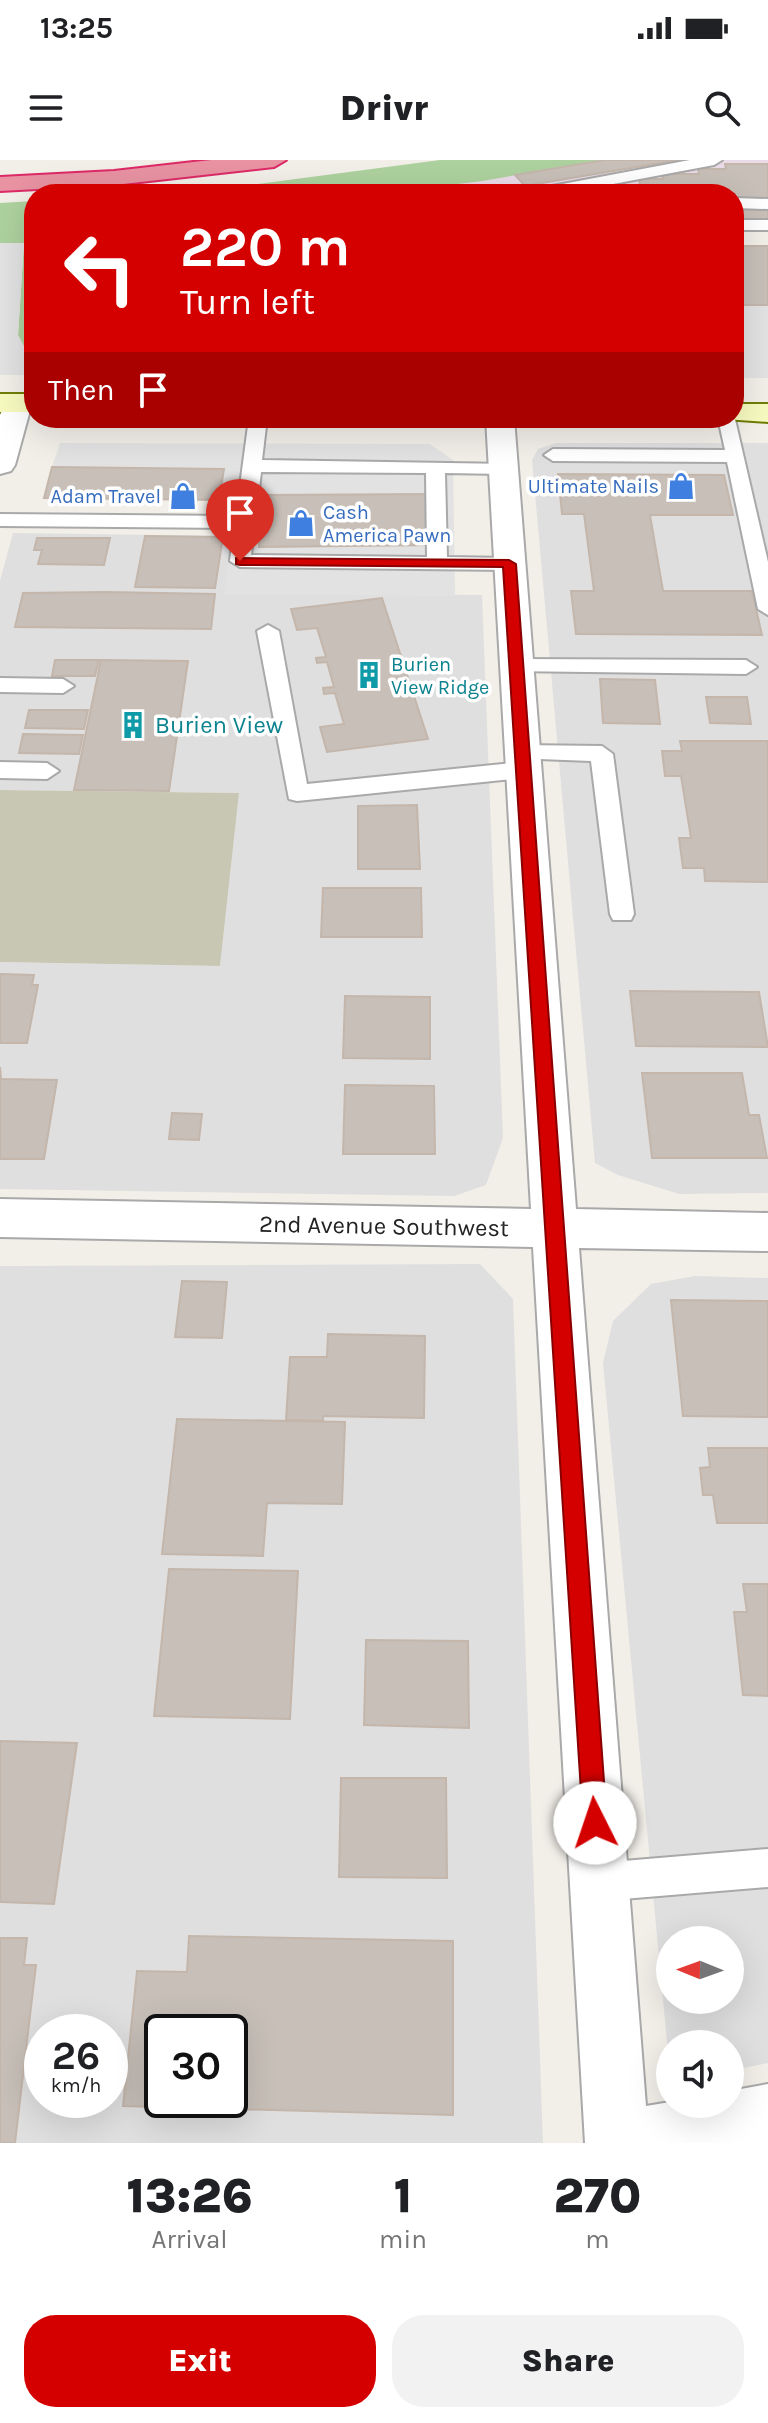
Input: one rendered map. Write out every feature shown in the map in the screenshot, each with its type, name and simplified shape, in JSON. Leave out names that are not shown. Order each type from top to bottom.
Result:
[{"type":"highway","points":[[0,184],[114,178],[274,160]]},
{"type":"main road","points":[[744,413],[768,413]]},
{"type":"street","points":[[0,465],[17,403]]},
{"type":"street","points":[[501,428],[553,1229],[618,2142],[768,2116]]},
{"type":"street","name":"2nd Avenue Southwest","points":[[0,1218],[768,1232]]},
{"type":"lane","points":[[588,184],[714,160]]},
{"type":"lane","points":[[744,203],[768,204]]},
{"type":"lane","points":[[744,225],[768,225]]},
{"type":"lane","points":[[257,428],[240,561],[509,564]]},
{"type":"lane","points":[[729,428],[768,609]]},
{"type":"lane","points":[[553,455],[735,456]]},
{"type":"lane","points":[[252,466],[503,468]]},
{"type":"lane","points":[[435,468],[437,563]]},
{"type":"lane","points":[[741,485],[768,485]]},
{"type":"lane","points":[[0,520],[245,522]]},
{"type":"lane","points":[[268,631],[297,793],[602,754],[622,914]]},
{"type":"lane","points":[[516,666],[746,667]]},
{"type":"lane","points":[[0,685],[63,686]]},
{"type":"lane","points":[[0,770],[47,771]]},
{"type":"lane","points":[[599,1882],[768,1868]]},
{"type":"shaded area","points":[[601,160],[768,160],[768,230],[744,230],[744,184],[458,184]]},
{"type":"shaded area","points":[[0,243],[24,243],[18,335],[24,347],[24,375],[0,375]]},
{"type":"shaded area","points":[[744,305],[768,305],[768,378],[744,378]]},
{"type":"shaded area","points":[[60,443],[430,444],[453,460],[455,596],[224,594],[232,536],[219,500],[224,469],[52,467]]},
{"type":"shaded area","points":[[556,443],[768,443],[768,1193],[679,1194],[618,1175],[595,1163],[532,460],[538,449]]},
{"type":"shaded area","points":[[13,533],[232,536],[225,594],[482,595],[503,1138],[486,1185],[454,1196],[0,1189],[0,962],[220,966],[239,793],[0,790],[0,581]]},
{"type":"shaded area","points":[[0,790],[239,793],[220,966],[0,962]]},
{"type":"shaded area","points":[[480,1264],[513,1299],[543,2143],[0,2143],[0,1266]]},
{"type":"shaded area","points":[[695,1276],[768,1278],[768,2063],[744,2068],[744,2030],[666,2030],[664,2014],[744,2014],[744,1926],[656,1926],[603,1363],[613,1321],[651,1284]]},
{"type":"green space","points":[[440,160],[601,160],[458,184],[259,184]]},
{"type":"green space","points":[[24,202],[24,243],[0,243],[0,203]]},
{"type":"green space","points":[[24,243],[24,347],[18,335]]},
{"type":"building","points":[[605,160],[678,160],[537,184],[523,184],[515,175]]},
{"type":"building","points":[[725,164],[768,164],[768,199],[744,198],[744,184],[640,184],[639,179],[663,179],[662,174],[699,174],[698,169],[726,169]]},
{"type":"building","points":[[744,208],[768,208],[768,221],[744,221]]},
{"type":"building","points":[[744,246],[768,246],[768,305],[744,305]]},
{"type":"building","points":[[52,467],[224,469],[219,500],[44,498]]},
{"type":"building","points":[[558,474],[724,475],[733,515],[650,515],[663,591],[752,591],[762,635],[576,634],[571,591],[594,591],[584,514],[562,514]]},
{"type":"building","points":[[432,494],[435,545],[259,547],[262,495]]},
{"type":"building","points":[[145,536],[223,537],[215,588],[135,587]]},
{"type":"building","points":[[37,538],[110,538],[104,565],[38,564],[42,550],[34,550]]},
{"type":"building","points":[[23,593],[215,594],[211,629],[15,627]]},
{"type":"building","name":"Burien View Ridge","points":[[382,598],[428,739],[327,752],[320,727],[344,724],[335,693],[324,694],[323,688],[334,687],[327,662],[317,663],[316,658],[326,657],[317,628],[297,630],[291,609]]},
{"type":"building","points":[[55,660],[99,660],[95,676],[52,676]]},
{"type":"building","name":"Burien View","points":[[101,660],[188,661],[169,791],[74,790]]},
{"type":"building","points":[[600,679],[655,680],[660,724],[603,723]]},
{"type":"building","points":[[706,697],[747,697],[751,724],[710,723]]},
{"type":"building","points":[[29,710],[88,710],[84,729],[25,728]]},
{"type":"building","points":[[23,734],[83,735],[79,754],[19,753]]},
{"type":"building","points":[[680,741],[768,741],[768,882],[705,881],[704,868],[683,868],[679,838],[691,838],[681,776],[665,776],[662,751],[682,751]]},
{"type":"building","points":[[417,805],[420,869],[358,869],[358,806]]},
{"type":"building","points":[[323,888],[421,888],[422,937],[321,937]]},
{"type":"building","points":[[0,974],[34,975],[32,985],[38,985],[27,1043],[0,1043]]},
{"type":"building","points":[[630,991],[759,992],[768,1047],[636,1046]]},
{"type":"building","points":[[345,996],[430,997],[430,1059],[343,1058]]},
{"type":"building","points":[[0,1067],[1,1079],[57,1080],[44,1159],[0,1159]]},
{"type":"building","points":[[642,1073],[742,1073],[749,1115],[759,1115],[767,1158],[652,1158]]},
{"type":"building","points":[[345,1085],[434,1086],[435,1154],[343,1154]]},
{"type":"building","points":[[172,1113],[202,1114],[199,1140],[169,1139]]},
{"type":"building","points":[[182,1281],[227,1282],[222,1338],[175,1337]]},
{"type":"building","points":[[671,1300],[768,1301],[768,1417],[683,1416]]},
{"type":"building","points":[[328,1334],[425,1336],[424,1418],[323,1416],[323,1421],[286,1420],[290,1357],[327,1357]]},
{"type":"building","points":[[177,1419],[345,1422],[342,1504],[267,1503],[263,1556],[162,1554]]},
{"type":"building","points":[[708,1448],[768,1448],[768,1523],[717,1523],[713,1495],[703,1495],[700,1468],[710,1467]]},
{"type":"building","points":[[169,1569],[298,1571],[290,1719],[154,1716]]},
{"type":"building","points":[[743,1584],[768,1584],[768,1696],[743,1695],[734,1612],[747,1612]]},
{"type":"building","points":[[366,1640],[468,1641],[469,1728],[364,1725]]},
{"type":"building","points":[[0,1741],[77,1743],[54,1904],[0,1902]]},
{"type":"building","points":[[341,1778],[446,1778],[447,1878],[339,1877]]},
{"type":"building","points":[[189,1936],[453,1941],[453,2115],[248,2109],[248,2014],[144,2014],[144,2107],[128,2106],[128,2058],[137,1971],[187,1972]]},
{"type":"building","points":[[0,1938],[27,1938],[24,1965],[36,1965],[30,2014],[24,2014],[24,2067],[15,2143],[0,2143]]},
{"type":"place","name":"Ultimate Nails","points":[[681,486]]},
{"type":"place","name":"Adam Travel","points":[[183,496]]},
{"type":"place","name":"Cash America Pawn","points":[[301,523]]},
{"type":"place","name":"Burien View Ridge","points":[[369,675]]},
{"type":"place","name":"Burien View","points":[[133,725]]},
{"type":"route","points":[[240,561],[509,564],[595,1823]]}]
